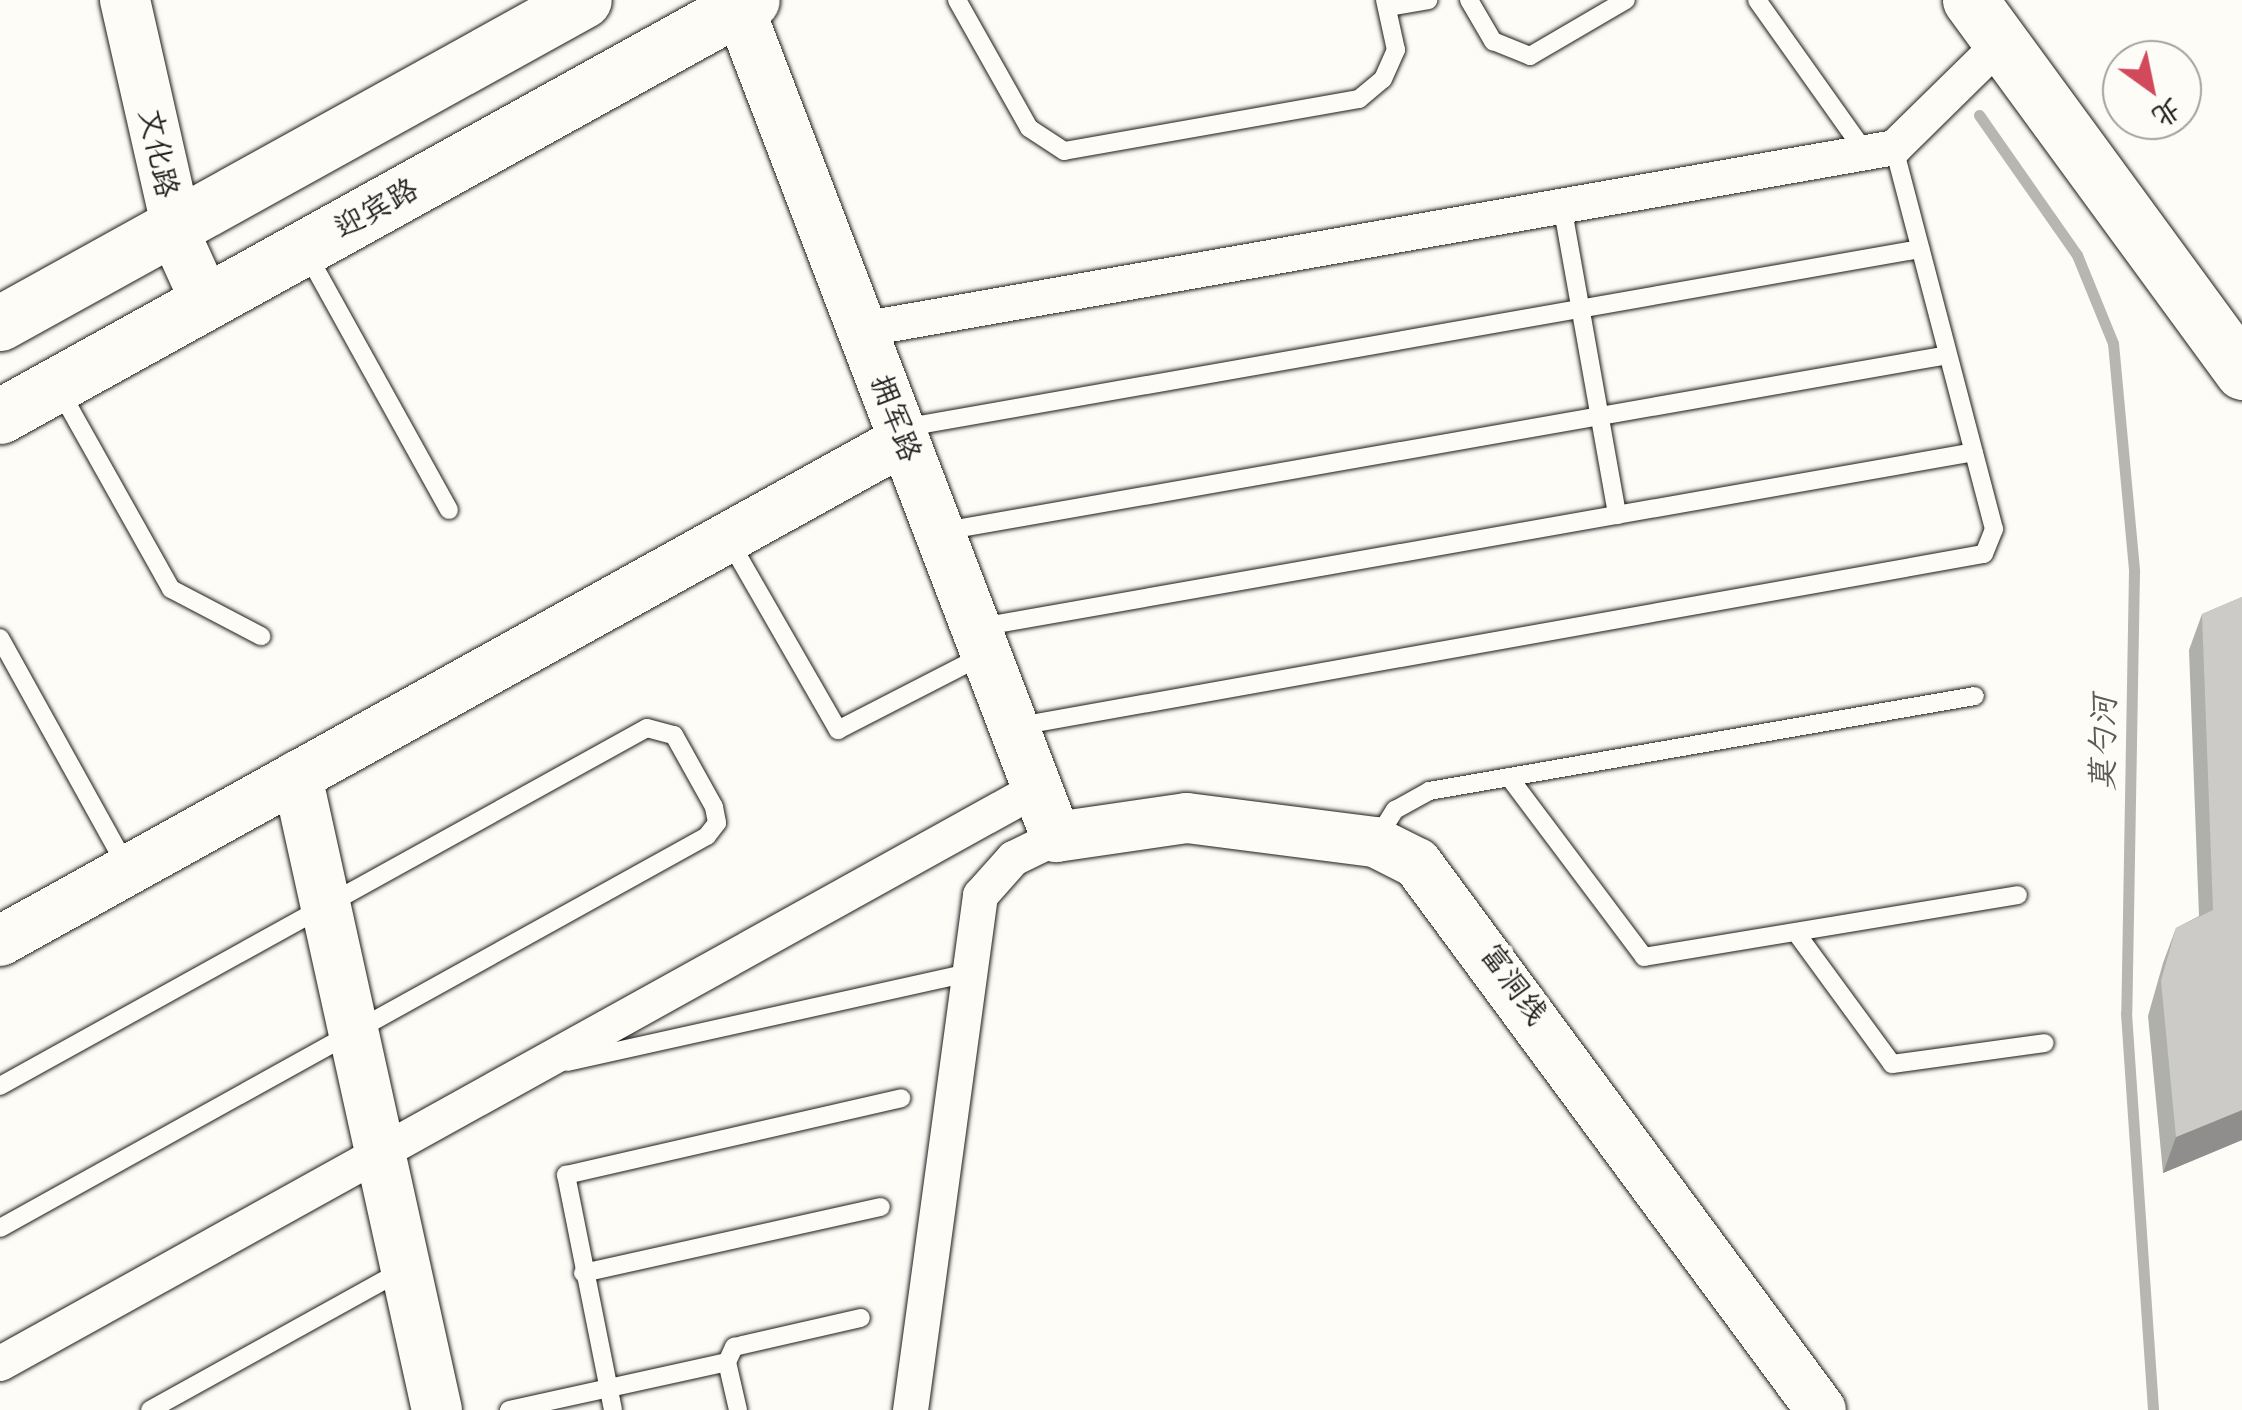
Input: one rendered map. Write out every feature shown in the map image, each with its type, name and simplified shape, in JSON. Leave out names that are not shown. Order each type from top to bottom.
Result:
[{"type":"main road","name":"文化路","points":[[126,0],[175,226],[206,302]]},
{"type":"main road","points":[[0,323],[584,0]]},
{"type":"main road","name":"迎宾路","points":[[0,416],[742,2]]},
{"type":"main road","name":"拥军路","points":[[742,2],[861,328],[1056,837]]},
{"type":"main road","points":[[1985,21],[2242,372]]},
{"type":"main road","points":[[0,941],[728,538],[902,434]]},
{"type":"main road","points":[[297,776],[436,1410]]},
{"type":"main road","name":"富洞线","points":[[1056,837],[1187,818],[1376,842],[1408,856],[1450,895],[1821,1410]]},
{"type":"street","points":[[861,328],[1880,150],[1985,21]]},
{"type":"street","points":[[0,1363],[1038,788]]},
{"type":"street","points":[[910,1410],[980,895],[1013,858],[1056,837]]},
{"type":"lane","points":[[958,0],[1037,140],[1064,151],[1359,99],[1391,65],[1387,4],[1428,0]]},
{"type":"lane","points":[[1469,0],[1494,41],[1530,56],[1626,0]]},
{"type":"lane","points":[[1014,727],[1974,559],[1995,538],[1920,249],[1880,150],[1757,0]]},
{"type":"lane","points":[[1562,205],[1617,515]]},
{"type":"lane","points":[[304,248],[449,510]]},
{"type":"lane","points":[[902,434],[1920,249]]},
{"type":"lane","points":[[939,532],[1948,354]]},
{"type":"lane","points":[[57,385],[172,589],[261,636]]},
{"type":"lane","points":[[728,538],[838,730],[981,641],[1617,515],[1974,452]]},
{"type":"lane","points":[[0,638],[129,869]]},
{"type":"lane","points":[[1376,842],[1412,798],[1510,777],[1976,696]]},
{"type":"lane","points":[[0,1086],[662,725],[718,823],[0,1228]]},
{"type":"lane","points":[[1510,777],[1644,957],[2018,895]]},
{"type":"lane","points":[[1797,934],[1892,1064],[2045,1043]]},
{"type":"lane","points":[[528,1070],[967,973]]},
{"type":"lane","points":[[614,1410],[564,1186],[571,1172],[901,1098]]},
{"type":"lane","points":[[584,1274],[881,1207]]},
{"type":"lane","points":[[150,1410],[405,1269]]},
{"type":"lane","points":[[509,1410],[728,1362],[740,1344],[860,1318]]},
{"type":"lane","points":[[728,1362],[738,1410]]},
{"type":"building","points":[[2242,597],[2242,1110],[2176,1137],[2161,981],[2176,928],[2213,910],[2202,614]]},
{"type":"waterway","name":"莫勺河","points":[[1979,115],[2077,255],[2113,343],[2134,571],[2126,1013],[2153,1410]]}]
